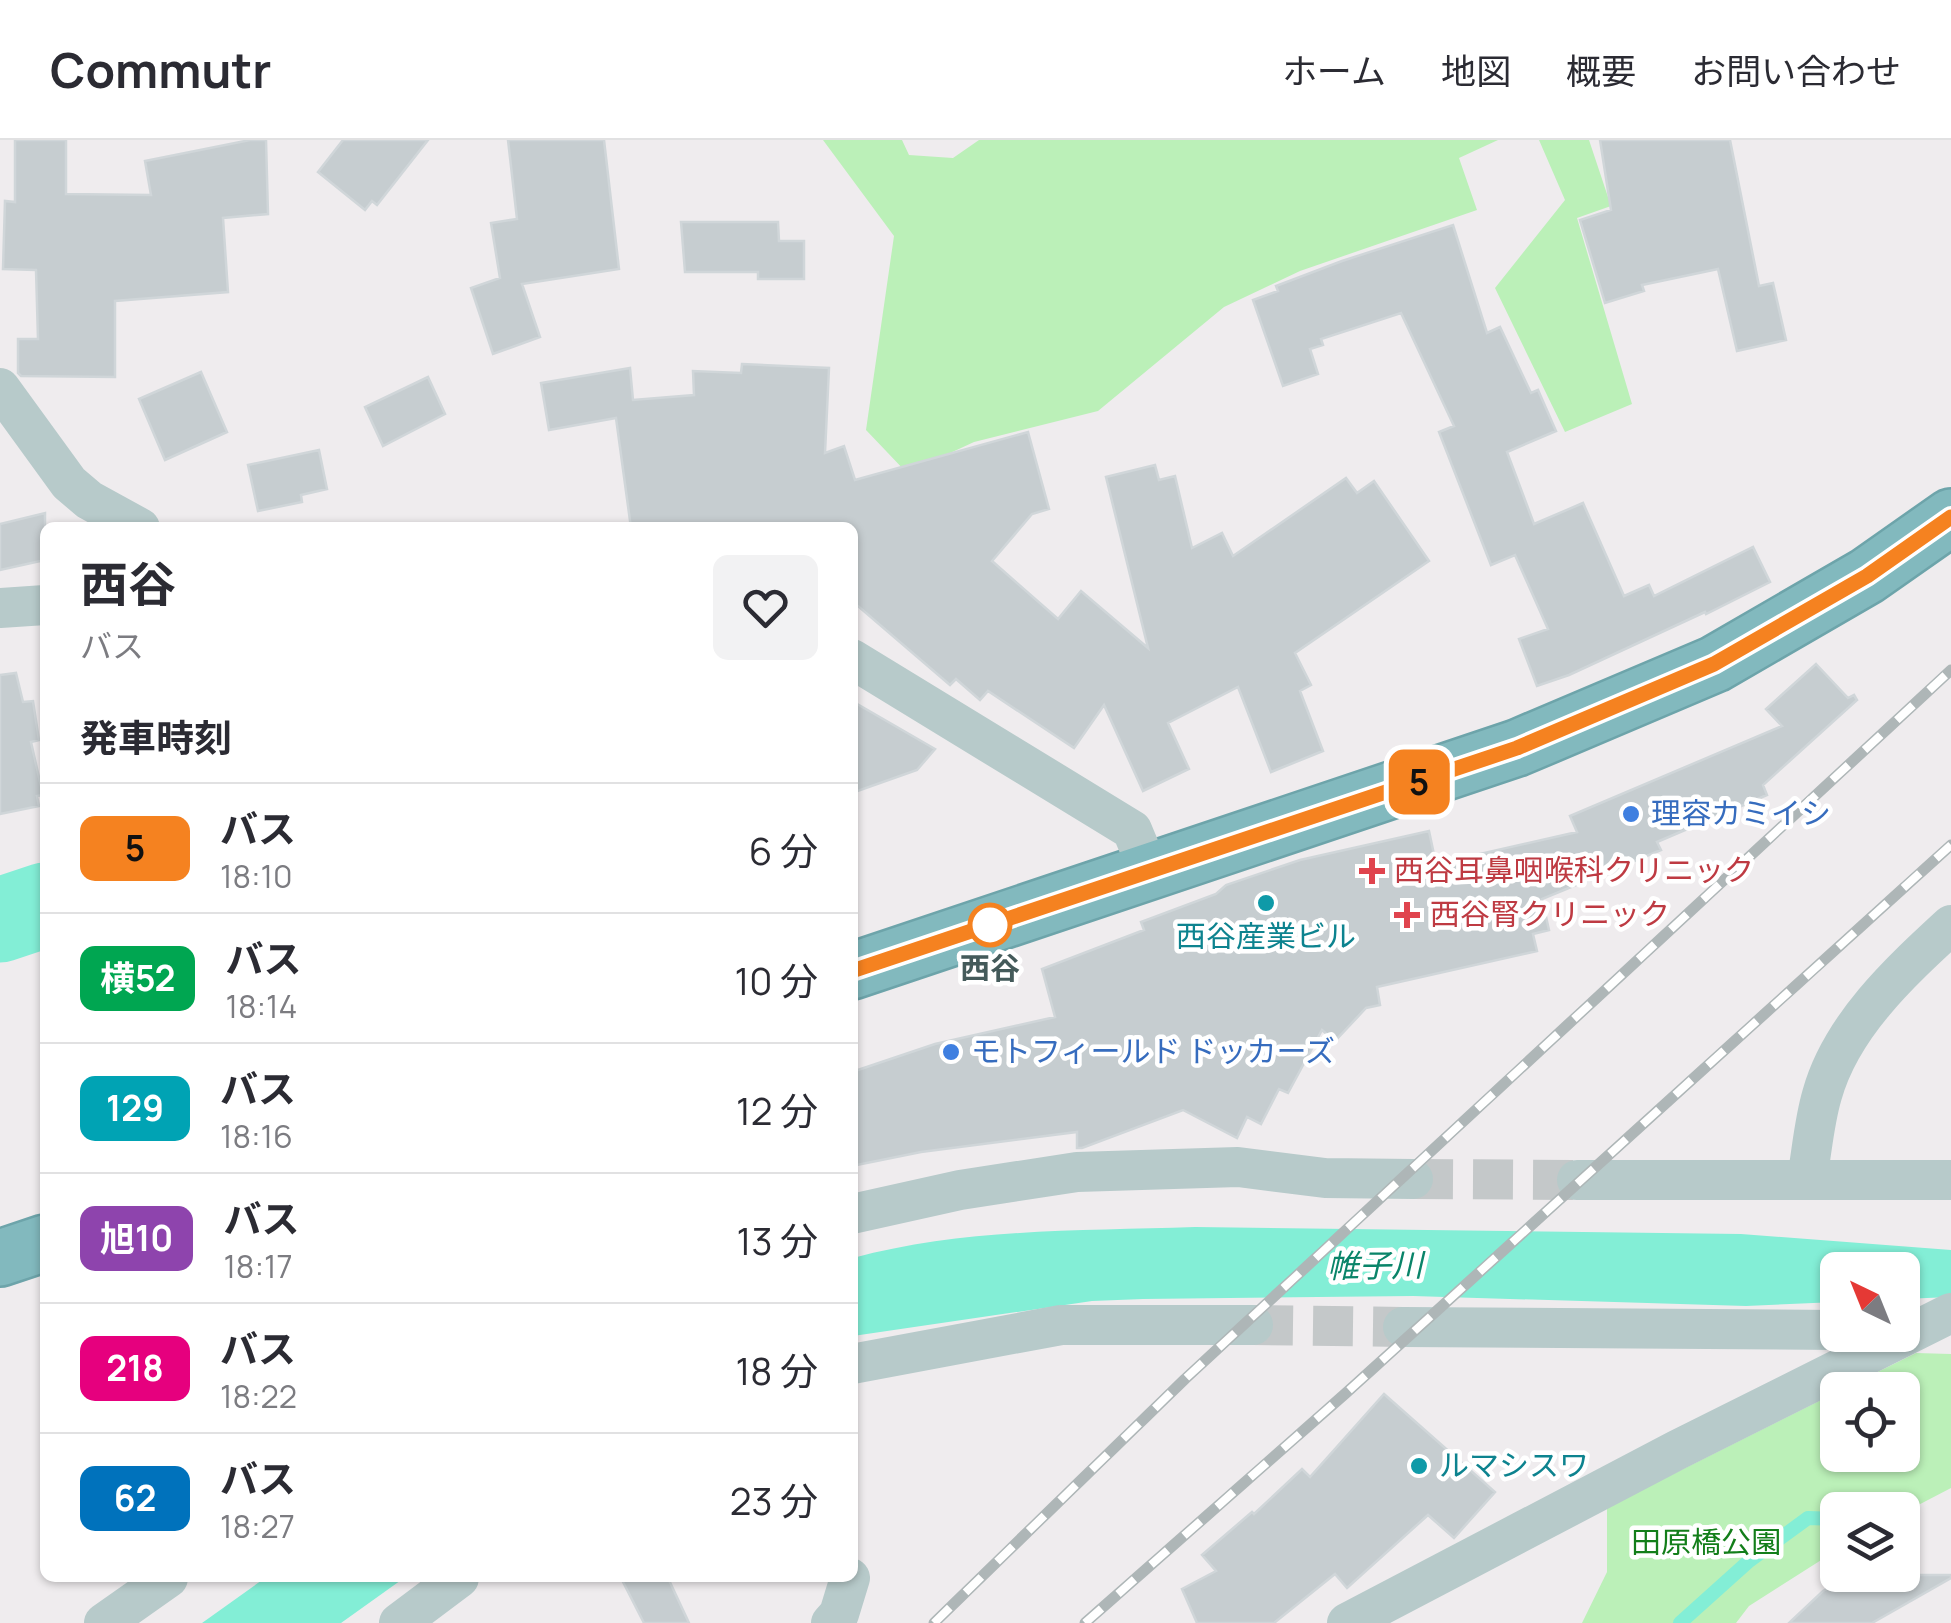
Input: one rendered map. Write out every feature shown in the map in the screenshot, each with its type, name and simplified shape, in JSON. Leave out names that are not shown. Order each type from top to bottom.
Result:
[{"type":"highway","points":[[858,968],[1517,748],[1714,664],[1853,585],[1951,517]]},
{"type":"highway","points":[[0,1258],[40,1245]]},
{"type":"street","points":[[0,388],[70,483],[89,500],[129,522]]},
{"type":"street","points":[[0,608],[40,605]]},
{"type":"street","points":[[858,663],[1132,830],[1150,873]]},
{"type":"street","points":[[1807,1178],[1822,1093],[1848,1036],[1880,996],[1951,925]]},
{"type":"street","points":[[858,1213],[960,1190],[1077,1172],[1238,1167],[1326,1178],[1414,1179]]},
{"type":"street","points":[[1577,1180],[1951,1180]]},
{"type":"street","points":[[858,1363],[1061,1326],[1254,1325]]},
{"type":"street","points":[[1346,1623],[1677,1450],[1932,1325]]},
{"type":"street","points":[[1403,1327],[1820,1330]]},
{"type":"street","points":[[104,1623],[162,1582]]},
{"type":"street","points":[[399,1623],[454,1582]]},
{"type":"street","points":[[831,1623],[839,1614],[849,1582]]},
{"type":"green space","points":[[823,140],[902,140],[909,155],[953,158],[979,140],[1498,140],[1459,158],[1477,210],[1300,271],[1224,307],[1098,411],[974,442],[907,473],[866,430],[894,236]]},
{"type":"green space","points":[[1539,140],[1589,140],[1611,206],[1577,218],[1632,404],[1565,432],[1495,288],[1565,200]]},
{"type":"green space","name":"田原橋公園","points":[[1916,1353],[1951,1354],[1951,1488],[1920,1504],[1920,1492],[1820,1492],[1820,1561],[1749,1606],[1736,1623],[1582,1623],[1607,1572],[1607,1507],[1820,1400],[1820,1472],[1920,1472],[1920,1372],[1877,1372]]},
{"type":"water","name":"帷子川","points":[[1195,1227],[1741,1234],[1951,1250],[1951,1297],[1920,1298],[1920,1252],[1820,1252],[1820,1303],[1746,1306],[1413,1296],[1143,1299],[1092,1301],[858,1335],[858,1257],[980,1236]]},
{"type":"water","points":[[259,1582],[398,1582],[341,1623],[202,1623]]},
{"type":"building","points":[[15,140],[66,140],[66,194],[151,195],[145,161],[266,140],[268,214],[223,218],[228,292],[115,301],[115,377],[21,376],[18,339],[38,339],[36,270],[3,269],[5,201],[15,202]]},
{"type":"building","points":[[343,140],[428,140],[377,205],[372,201],[365,210],[318,172]]},
{"type":"building","points":[[508,140],[604,140],[619,269],[522,284],[540,337],[493,354],[471,288],[500,278],[491,223],[517,219]]},
{"type":"building","points":[[1600,140],[1730,140],[1759,286],[1773,283],[1786,340],[1737,351],[1718,269],[1642,285],[1644,291],[1605,303],[1580,220],[1611,210]]},
{"type":"building","points":[[681,222],[778,222],[779,241],[804,241],[804,279],[758,279],[758,272],[685,272]]},
{"type":"building","points":[[1453,225],[1487,333],[1500,327],[1531,393],[1538,390],[1556,431],[1507,452],[1534,524],[1583,503],[1624,596],[1649,585],[1654,596],[1753,547],[1770,582],[1706,614],[1537,686],[1519,639],[1548,629],[1515,555],[1491,565],[1439,432],[1454,426],[1401,313],[1321,339],[1323,345],[1310,349],[1318,374],[1283,386],[1253,300],[1278,291],[1276,286],[1342,261]]},
{"type":"building","points":[[742,364],[829,368],[825,453],[844,446],[855,480],[1028,432],[1049,509],[1032,514],[992,561],[1058,619],[1081,591],[1148,648],[1106,477],[1155,465],[1159,480],[1175,476],[1192,548],[1222,533],[1233,556],[1346,478],[1357,493],[1374,481],[1429,561],[1295,653],[1311,685],[1300,691],[1323,751],[1271,772],[1238,687],[1168,723],[1189,769],[1143,791],[1104,705],[1074,748],[988,691],[980,700],[956,679],[950,685],[858,606],[858,522],[630,522],[616,418],[549,430],[541,383],[630,368],[633,400],[694,395],[693,371],[741,373]]},
{"type":"building","points":[[201,372],[227,432],[165,460],[139,399]]},
{"type":"building","points":[[428,377],[445,414],[383,446],[365,407]]},
{"type":"building","points":[[319,450],[327,489],[301,495],[302,502],[258,511],[248,465]]},
{"type":"building","points":[[45,513],[45,522],[40,522],[40,561],[0,570],[0,524]]},
{"type":"building","points":[[1816,664],[1848,698],[1854,695],[1857,700],[1763,785],[1767,795],[1657,842],[1661,850],[1542,899],[1549,930],[1533,934],[1537,951],[1377,987],[1380,1005],[1366,1008],[1335,1041],[1322,1030],[1288,1093],[1279,1089],[1261,1124],[1247,1117],[1237,1138],[1183,1110],[1082,1148],[1077,1148],[1077,1132],[921,1152],[858,1165],[858,1070],[935,1044],[1055,1017],[1042,969],[1144,930],[1141,922],[1216,894],[1226,885],[1300,860],[1429,831],[1436,864],[1577,832],[1570,816],[1782,726],[1766,709]]},
{"type":"building","points":[[16,673],[23,702],[33,701],[39,740],[31,742],[40,796],[39,806],[0,814],[0,675]]},
{"type":"building","points":[[858,704],[935,749],[917,770],[858,791]]},
{"type":"building","points":[[1384,1394],[1495,1492],[1454,1538],[1428,1515],[1347,1588],[1335,1574],[1274,1623],[1197,1623],[1182,1589],[1216,1571],[1202,1555],[1302,1469],[1310,1477]]},
{"type":"building","points":[[1920,1575],[1951,1575],[1872,1623],[1789,1623],[1822,1592],[1920,1592]]},
{"type":"building","points":[[623,1582],[670,1582],[689,1623],[644,1623]]},
{"type":"waterway","points":[[0,920],[40,907]]},
{"type":"waterway","points":[[1680,1623],[1749,1561],[1808,1518],[1820,1518]]},
{"type":"tunnel","points":[[1413,1179],[1577,1180]]},
{"type":"tunnel","points":[[1253,1325],[1403,1327]]},
{"type":"railway","points":[[934,1623],[1185,1379],[1951,670]]},
{"type":"railway","points":[[1085,1623],[1346,1393],[1951,845]]},
{"type":"bus line","name":"5","points":[[858,969],[1517,748],[1714,664],[1810,612],[1951,517]]},
{"type":"place","name":"理容カミイシ","points":[[1631,814]]},
{"type":"place","name":"西谷耳鼻咽喉科クリニック","points":[[1372,871]]},
{"type":"place","name":"西谷産業ビル","points":[[1266,903]]},
{"type":"place","name":"西谷腎クリニック","points":[[1407,915]]},
{"type":"place","name":"西谷","points":[[990,925]]},
{"type":"place","name":"モトフィールド ドッカーズ","points":[[951,1052]]},
{"type":"place","name":"ルマシスワ","points":[[1419,1466]]}]
